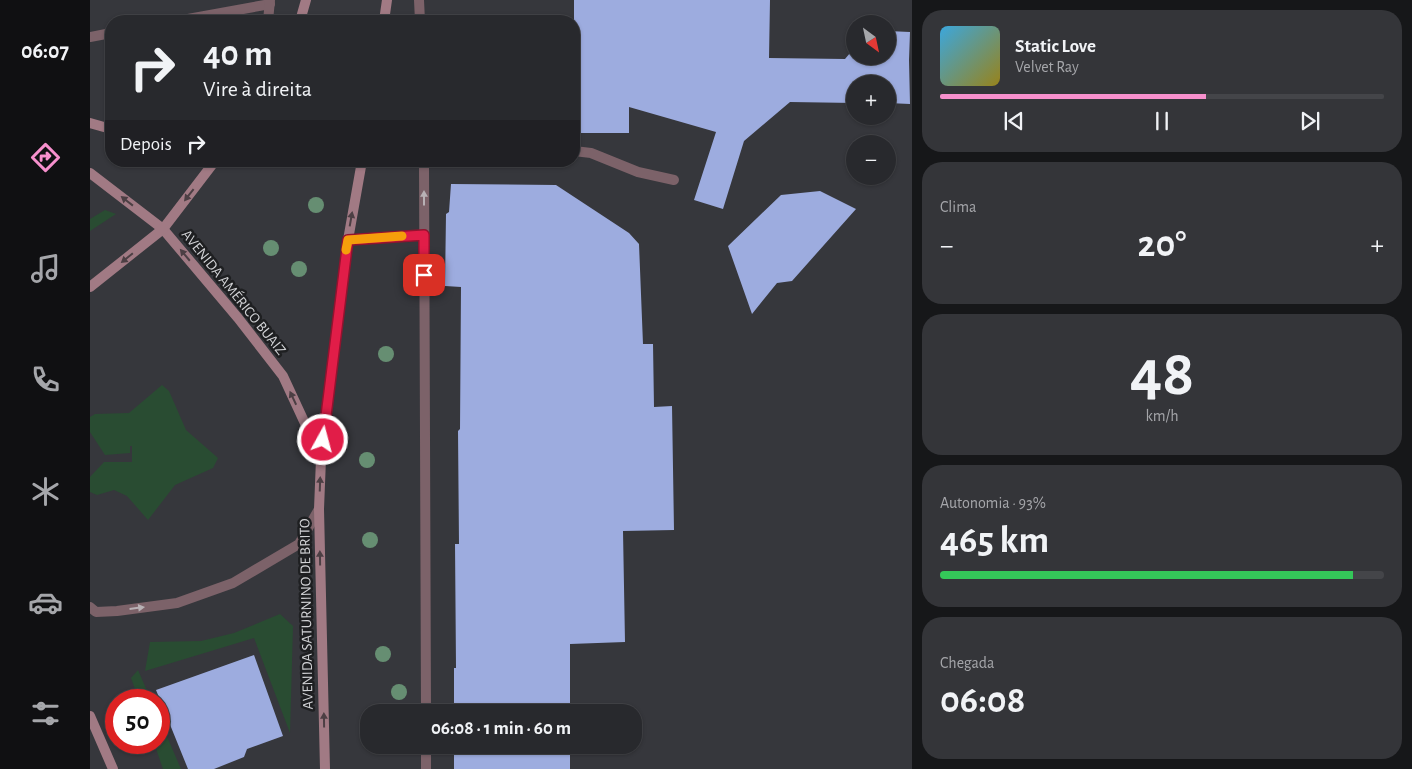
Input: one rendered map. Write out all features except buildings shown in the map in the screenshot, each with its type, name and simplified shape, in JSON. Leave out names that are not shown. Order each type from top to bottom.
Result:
[{"type":"main road","points":[[302,15],[306,0]]},
{"type":"main road","points":[[385,15],[387,0]]},
{"type":"main road","points":[[90,123],[105,127]]},
{"type":"main road","points":[[90,287],[163,229],[210,167]]},
{"type":"main road","name":"AVENIDA SATURNINO DE BRITO","points":[[325,769],[319,509],[321,459],[348,240],[361,167]]},
{"type":"main road","name":"AVENIDA AMÉRICO BUAIZ","points":[[90,172],[163,229],[238,318],[283,376],[321,459]]},
{"type":"main road","points":[[348,240],[424,235]]},
{"type":"main road","points":[[90,716],[113,769]]},
{"type":"street","points":[[419,0],[420,15]]},
{"type":"street","points":[[206,15],[270,2],[269,15]]},
{"type":"street","points":[[90,37],[105,34]]},
{"type":"street","points":[[580,152],[638,172],[674,180]]},
{"type":"street","points":[[424,167],[426,704]]},
{"type":"street","points":[[90,607],[96,612],[103,612],[177,603],[233,582],[299,544],[319,509]]},
{"type":"street","points":[[426,754],[426,769]]},
{"type":"green space","points":[[105,210],[116,214],[90,231],[90,219]]},
{"type":"green space","points":[[162,385],[169,391],[186,430],[218,458],[213,468],[175,485],[148,520],[127,496],[114,490],[97,495],[90,492],[90,477],[104,462],[132,462],[132,446],[130,446],[130,453],[105,455],[90,432],[90,417],[95,414],[129,413]]},
{"type":"green space","points":[[280,614],[293,626],[290,733],[254,638],[145,671],[150,642],[201,641],[234,633]]},
{"type":"green space","points":[[138,670],[146,689],[135,689],[131,678]]},
{"type":"green space","points":[[170,744],[181,769],[163,769],[158,754],[170,754]]},
{"type":"slow traffic","points":[[346,250],[348,240],[402,236]]},
{"type":"route","points":[[323,440],[348,240],[424,235],[424,275]]}]
